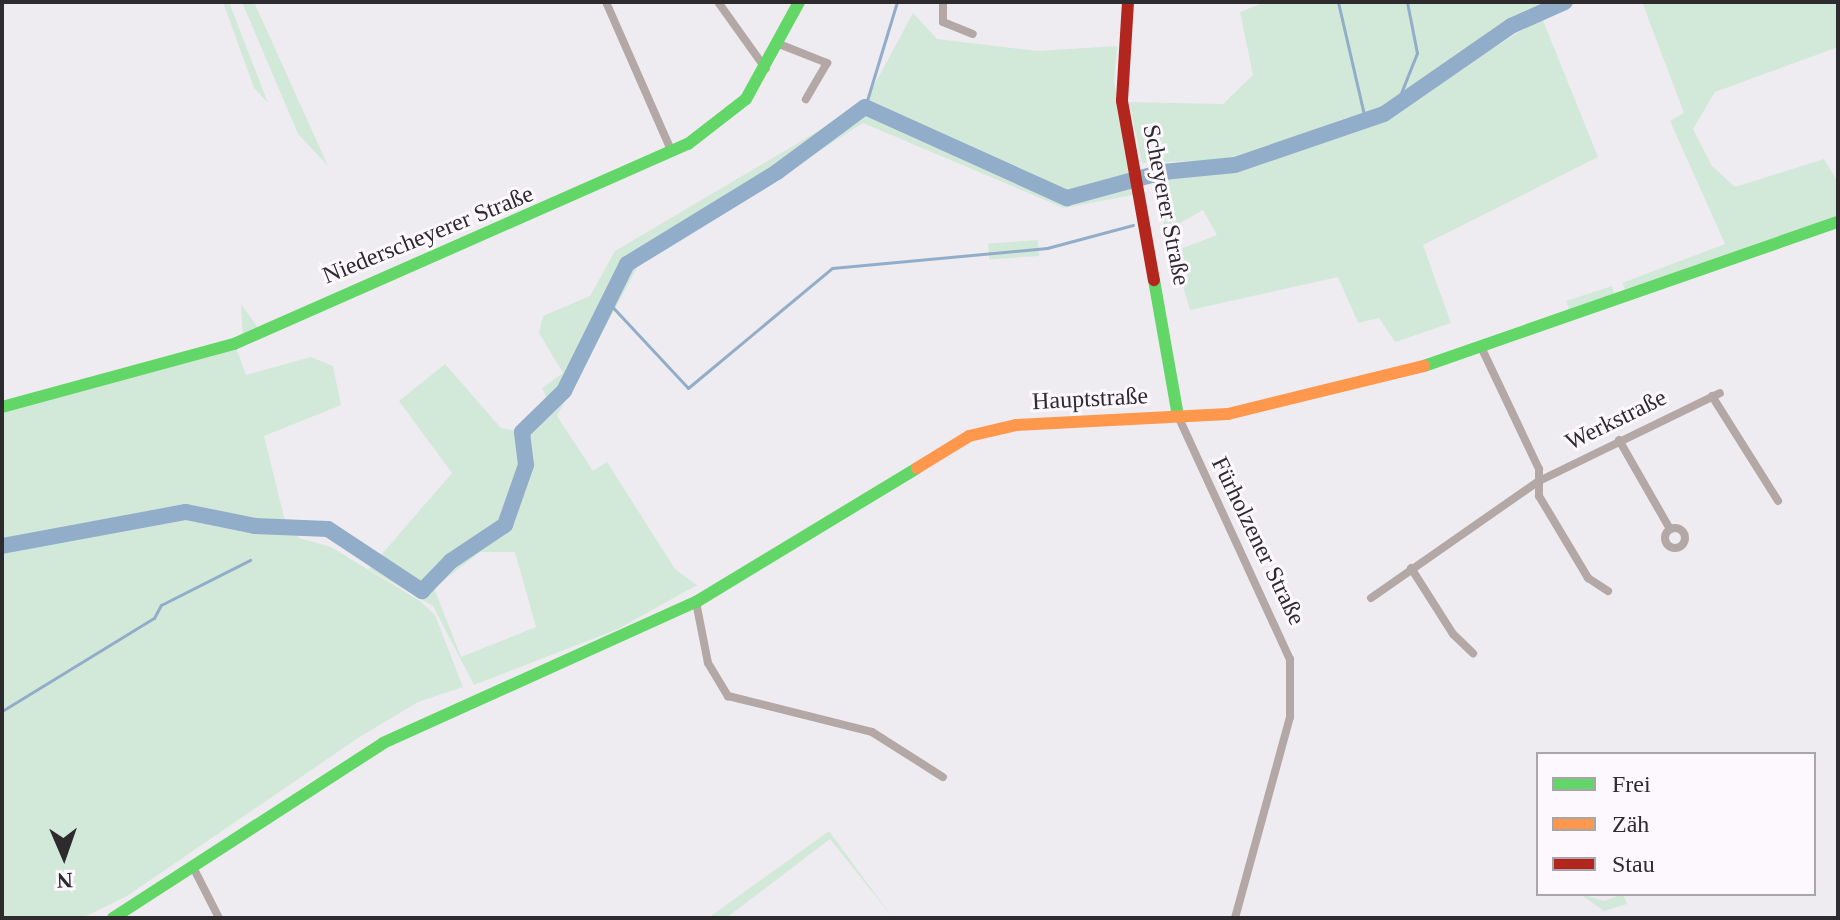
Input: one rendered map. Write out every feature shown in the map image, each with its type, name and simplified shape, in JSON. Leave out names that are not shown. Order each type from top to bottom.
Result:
[{"type":"main road","name":"Niederscheyerer Straße","points":[[2,407],[234,344],[375,276],[672,152],[713,130],[766,69],[799,2]]},
{"type":"main road","name":"Scheyerer Straße","points":[[1128,2],[1122,101],[1142,193],[1178,416]]},
{"type":"main road","name":"Hauptstraße","points":[[113,918],[194,869],[383,743],[474,697],[696,602],[969,436],[1016,425],[1276,407],[1482,349],[1838,222]]},
{"type":"street","points":[[606,2],[672,152]]},
{"type":"street","points":[[718,2],[766,69]]},
{"type":"street","points":[[943,2],[943,22],[973,34]]},
{"type":"street","points":[[779,44],[827,63],[806,99]]},
{"type":"street","points":[[1482,349],[1539,481],[1539,496],[1588,578],[1608,591]]},
{"type":"street","name":"Werkstraße","points":[[1371,598],[1539,481],[1716,395],[1778,501]]},
{"type":"street","name":"Fürholzener Straße","points":[[1178,416],[1290,659],[1290,717],[1235,918]]},
{"type":"street","points":[[1619,440],[1670,529]]},
{"type":"street","points":[[1411,568],[1473,653]]},
{"type":"street","points":[[696,602],[708,663],[728,696],[872,732],[943,777]]},
{"type":"street","points":[[194,869],[219,918]]},
{"type":"green space","points":[[223,2],[229,2],[268,103],[254,88]]},
{"type":"green space","points":[[242,2],[254,2],[328,166],[298,134]]},
{"type":"green space","points":[[1265,2],[1565,2],[1511,26],[1384,114],[1346,118],[1233,159],[1142,163],[1129,102],[1223,104],[1253,75],[1240,12]]},
{"type":"green space","points":[[1642,2],[1838,2],[1838,47],[1715,92],[1693,129],[1712,166],[1735,187],[1824,159],[1838,182],[1838,216],[1627,294],[1622,283],[1725,244],[1670,121],[1684,113]]},
{"type":"green space","points":[[913,13],[937,39],[1037,51],[1117,46],[1114,82],[1138,194],[1064,208],[863,123],[638,266],[557,416],[593,471],[607,462],[675,569],[697,585],[618,629],[474,685],[433,606],[369,569],[452,473],[399,401],[445,364],[501,428],[522,432],[551,408],[542,388],[563,373],[539,333],[543,316],[590,296],[615,251],[864,104]],"holes":[[[480,552],[515,552],[536,627],[461,657],[434,588]]]},
{"type":"green space","points":[[1542,18],[1598,157],[1423,245],[1451,323],[1395,342],[1379,318],[1358,323],[1338,277],[1190,310],[1173,252],[1217,235],[1203,210],[1166,231],[1152,179],[1229,170],[1371,123]]},
{"type":"green space","points":[[1038,240],[1039,256],[989,259],[988,243]]},
{"type":"green space","points":[[1612,286],[1615,298],[1570,311],[1566,301]]},
{"type":"green space","points":[[241,304],[261,332],[243,341]]},
{"type":"green space","points":[[243,341],[235,345],[246,375],[311,357],[333,366],[341,405],[264,436],[284,517],[299,538],[331,547],[420,601],[435,615],[463,687],[418,702],[358,738],[127,896],[82,918],[2,918],[2,407]]},
{"type":"green space","points":[[829,831],[893,918],[830,839],[726,918],[708,918]]},
{"type":"green space","points":[[1583,896],[1604,901],[1624,896],[1627,904],[1604,911]]},
{"type":"waterway","points":[[865,107],[897,2]]},
{"type":"waterway","points":[[1338,2],[1365,119]]},
{"type":"waterway","points":[[1397,103],[1417,53],[1407,2]]},
{"type":"waterway","points":[[2,546],[186,512],[255,526],[328,529],[422,591],[451,561],[505,525],[526,465],[522,432],[564,391],[627,264],[777,172],[865,107],[1067,198],[1163,172],[1235,165],[1384,114],[1511,26],[1565,2]]},
{"type":"waterway","points":[[606,300],[688,388],[832,268],[1047,248],[1133,225]]},
{"type":"waterway","points":[[2,711],[154,618],[161,605],[250,560]]},
{"type":"traffic: fast","points":[[2,407],[234,344],[688,144],[746,99],[799,2]]},
{"type":"traffic: fast","points":[[1424,366],[1838,222]]},
{"type":"traffic: fast","points":[[1154,280],[1178,416]]},
{"type":"traffic: fast","points":[[113,918],[383,743],[696,602],[917,468]]},
{"type":"traffic: slow","points":[[917,468],[969,436],[1016,425],[1228,414],[1424,366]]},
{"type":"traffic: jam","points":[[1128,2],[1122,101],[1154,280]]}]
